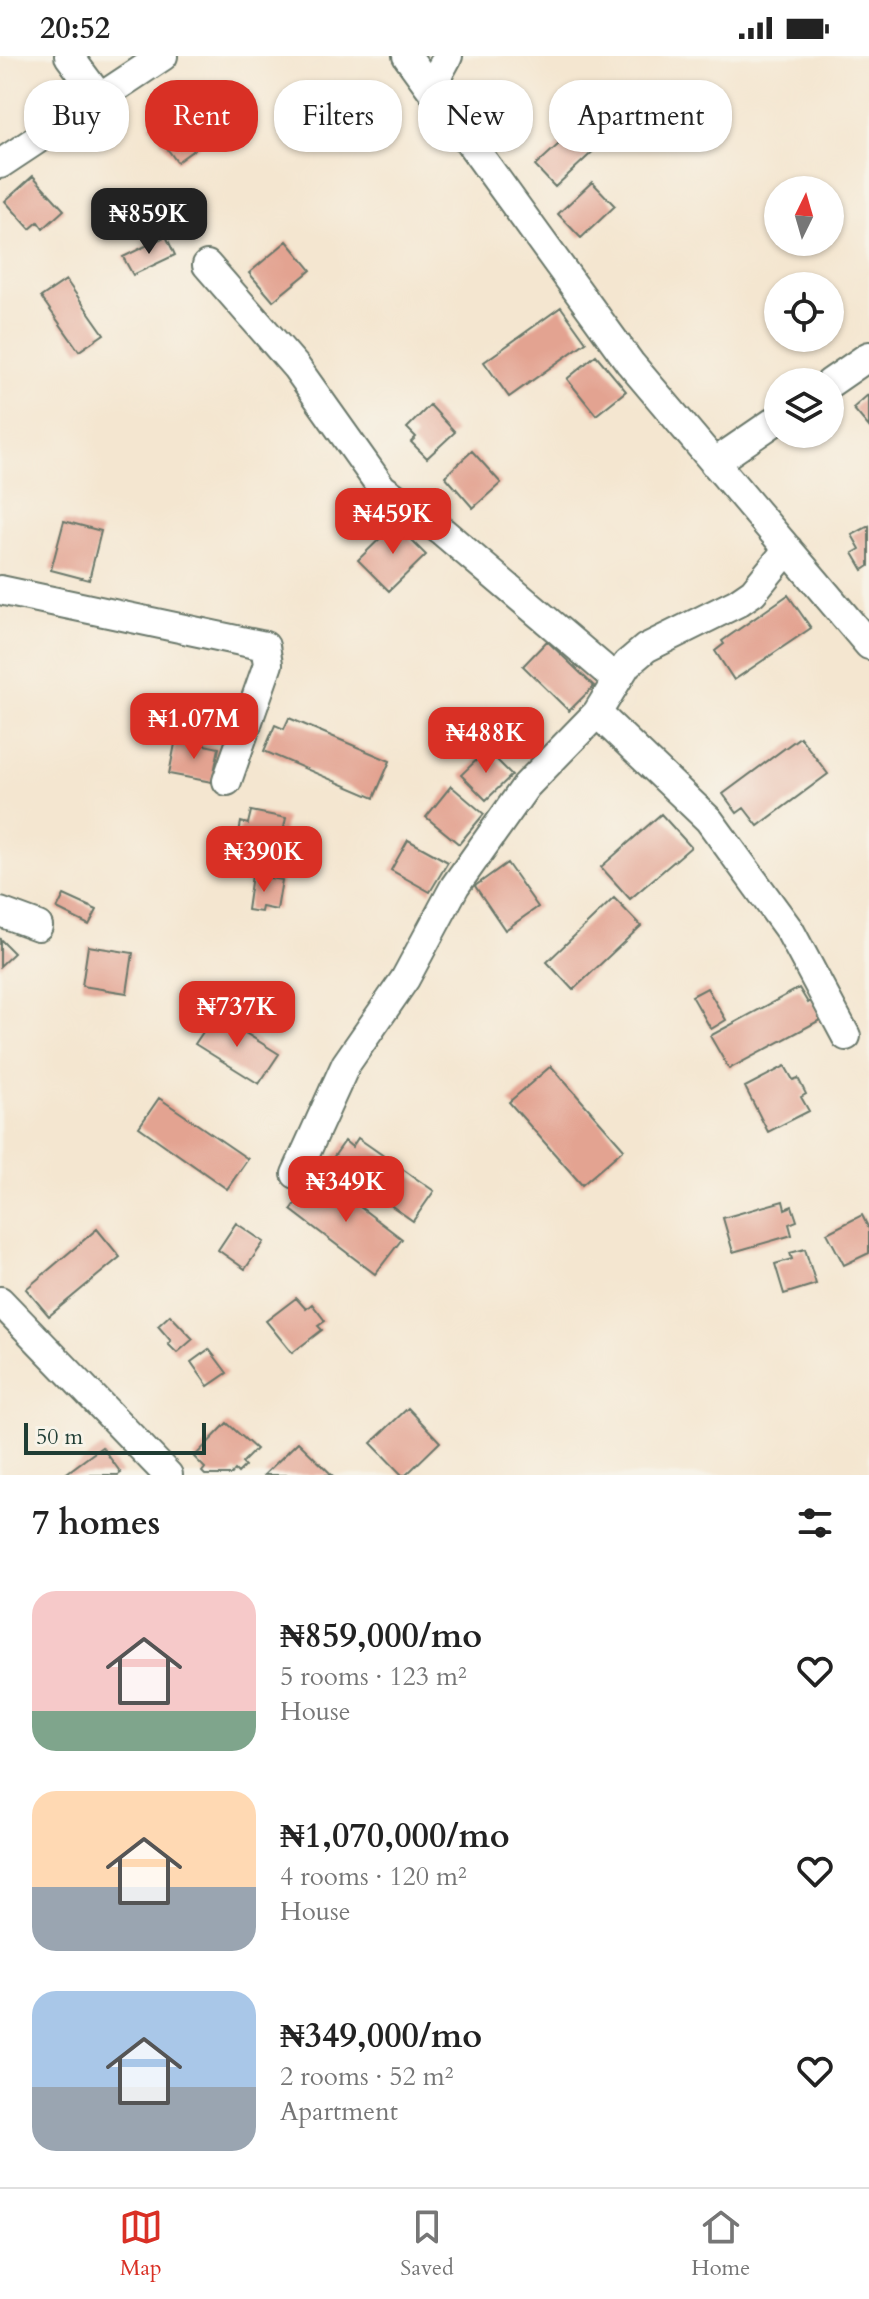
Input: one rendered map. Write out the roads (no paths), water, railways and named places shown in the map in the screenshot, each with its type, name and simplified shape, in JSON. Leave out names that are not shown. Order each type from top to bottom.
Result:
[{"type":"street","points":[[69,56],[87,80]]},
{"type":"street","points":[[127,80],[163,56]]},
{"type":"street","points":[[407,56],[426,80]]},
{"type":"street","points":[[435,80],[448,56]]},
{"type":"street","points":[[0,164],[24,148]]},
{"type":"street","points":[[478,152],[630,363],[869,645]]},
{"type":"street","points":[[207,265],[296,367],[382,488],[443,532],[617,680]]},
{"type":"street","points":[[844,373],[869,356]]},
{"type":"street","points":[[714,463],[764,429]]},
{"type":"street","points":[[296,1174],[346,1064],[405,979],[455,886],[526,786],[597,713],[627,664],[646,648],[753,592],[788,549]]},
{"type":"street","points":[[0,590],[265,646],[268,664],[227,781]]},
{"type":"street","points":[[597,713],[709,820],[790,931],[846,1036]]},
{"type":"street","points":[[0,912],[38,926]]},
{"type":"street","points":[[0,1301],[168,1475]]}]
